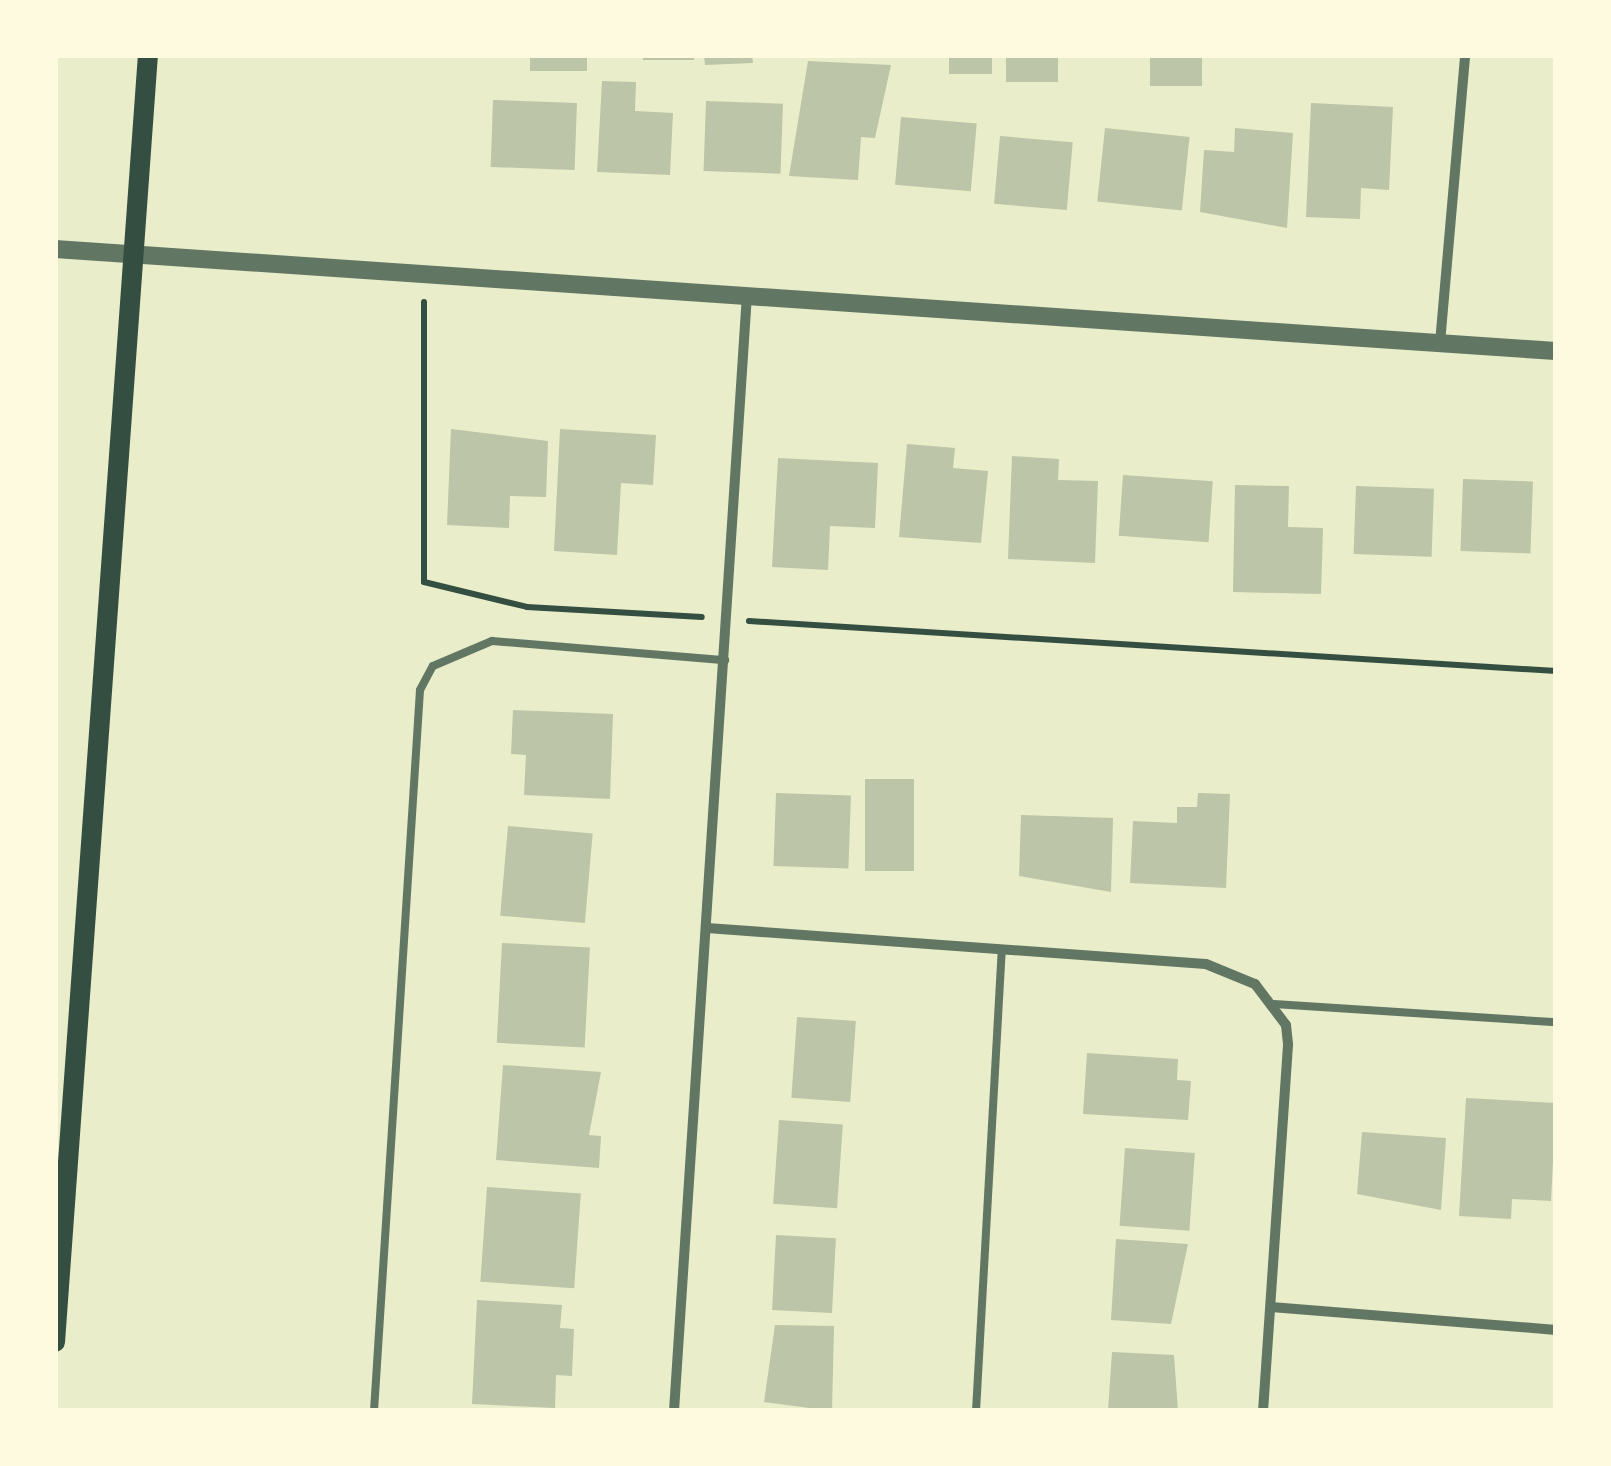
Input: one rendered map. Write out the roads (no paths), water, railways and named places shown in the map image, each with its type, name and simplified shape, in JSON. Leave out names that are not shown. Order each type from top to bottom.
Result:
[{"type":"main road","points":[[55,1342],[148,55]]},
{"type":"street","points":[[1440,343],[1465,55]]},
{"type":"street","points":[[55,250],[1556,351]]},
{"type":"street","points":[[674,1411],[747,294]]},
{"type":"street","points":[[707,928],[1231,969],[1274,1004],[1289,1070],[1263,1411]]},
{"type":"street","points":[[1272,1307],[1556,1330]]},
{"type":"lane","points":[[374,1411],[420,690],[433,666],[492,642],[724,660]]},
{"type":"lane","points":[[976,1411],[1002,950]]},
{"type":"lane","points":[[1274,1004],[1556,1022]]}]
